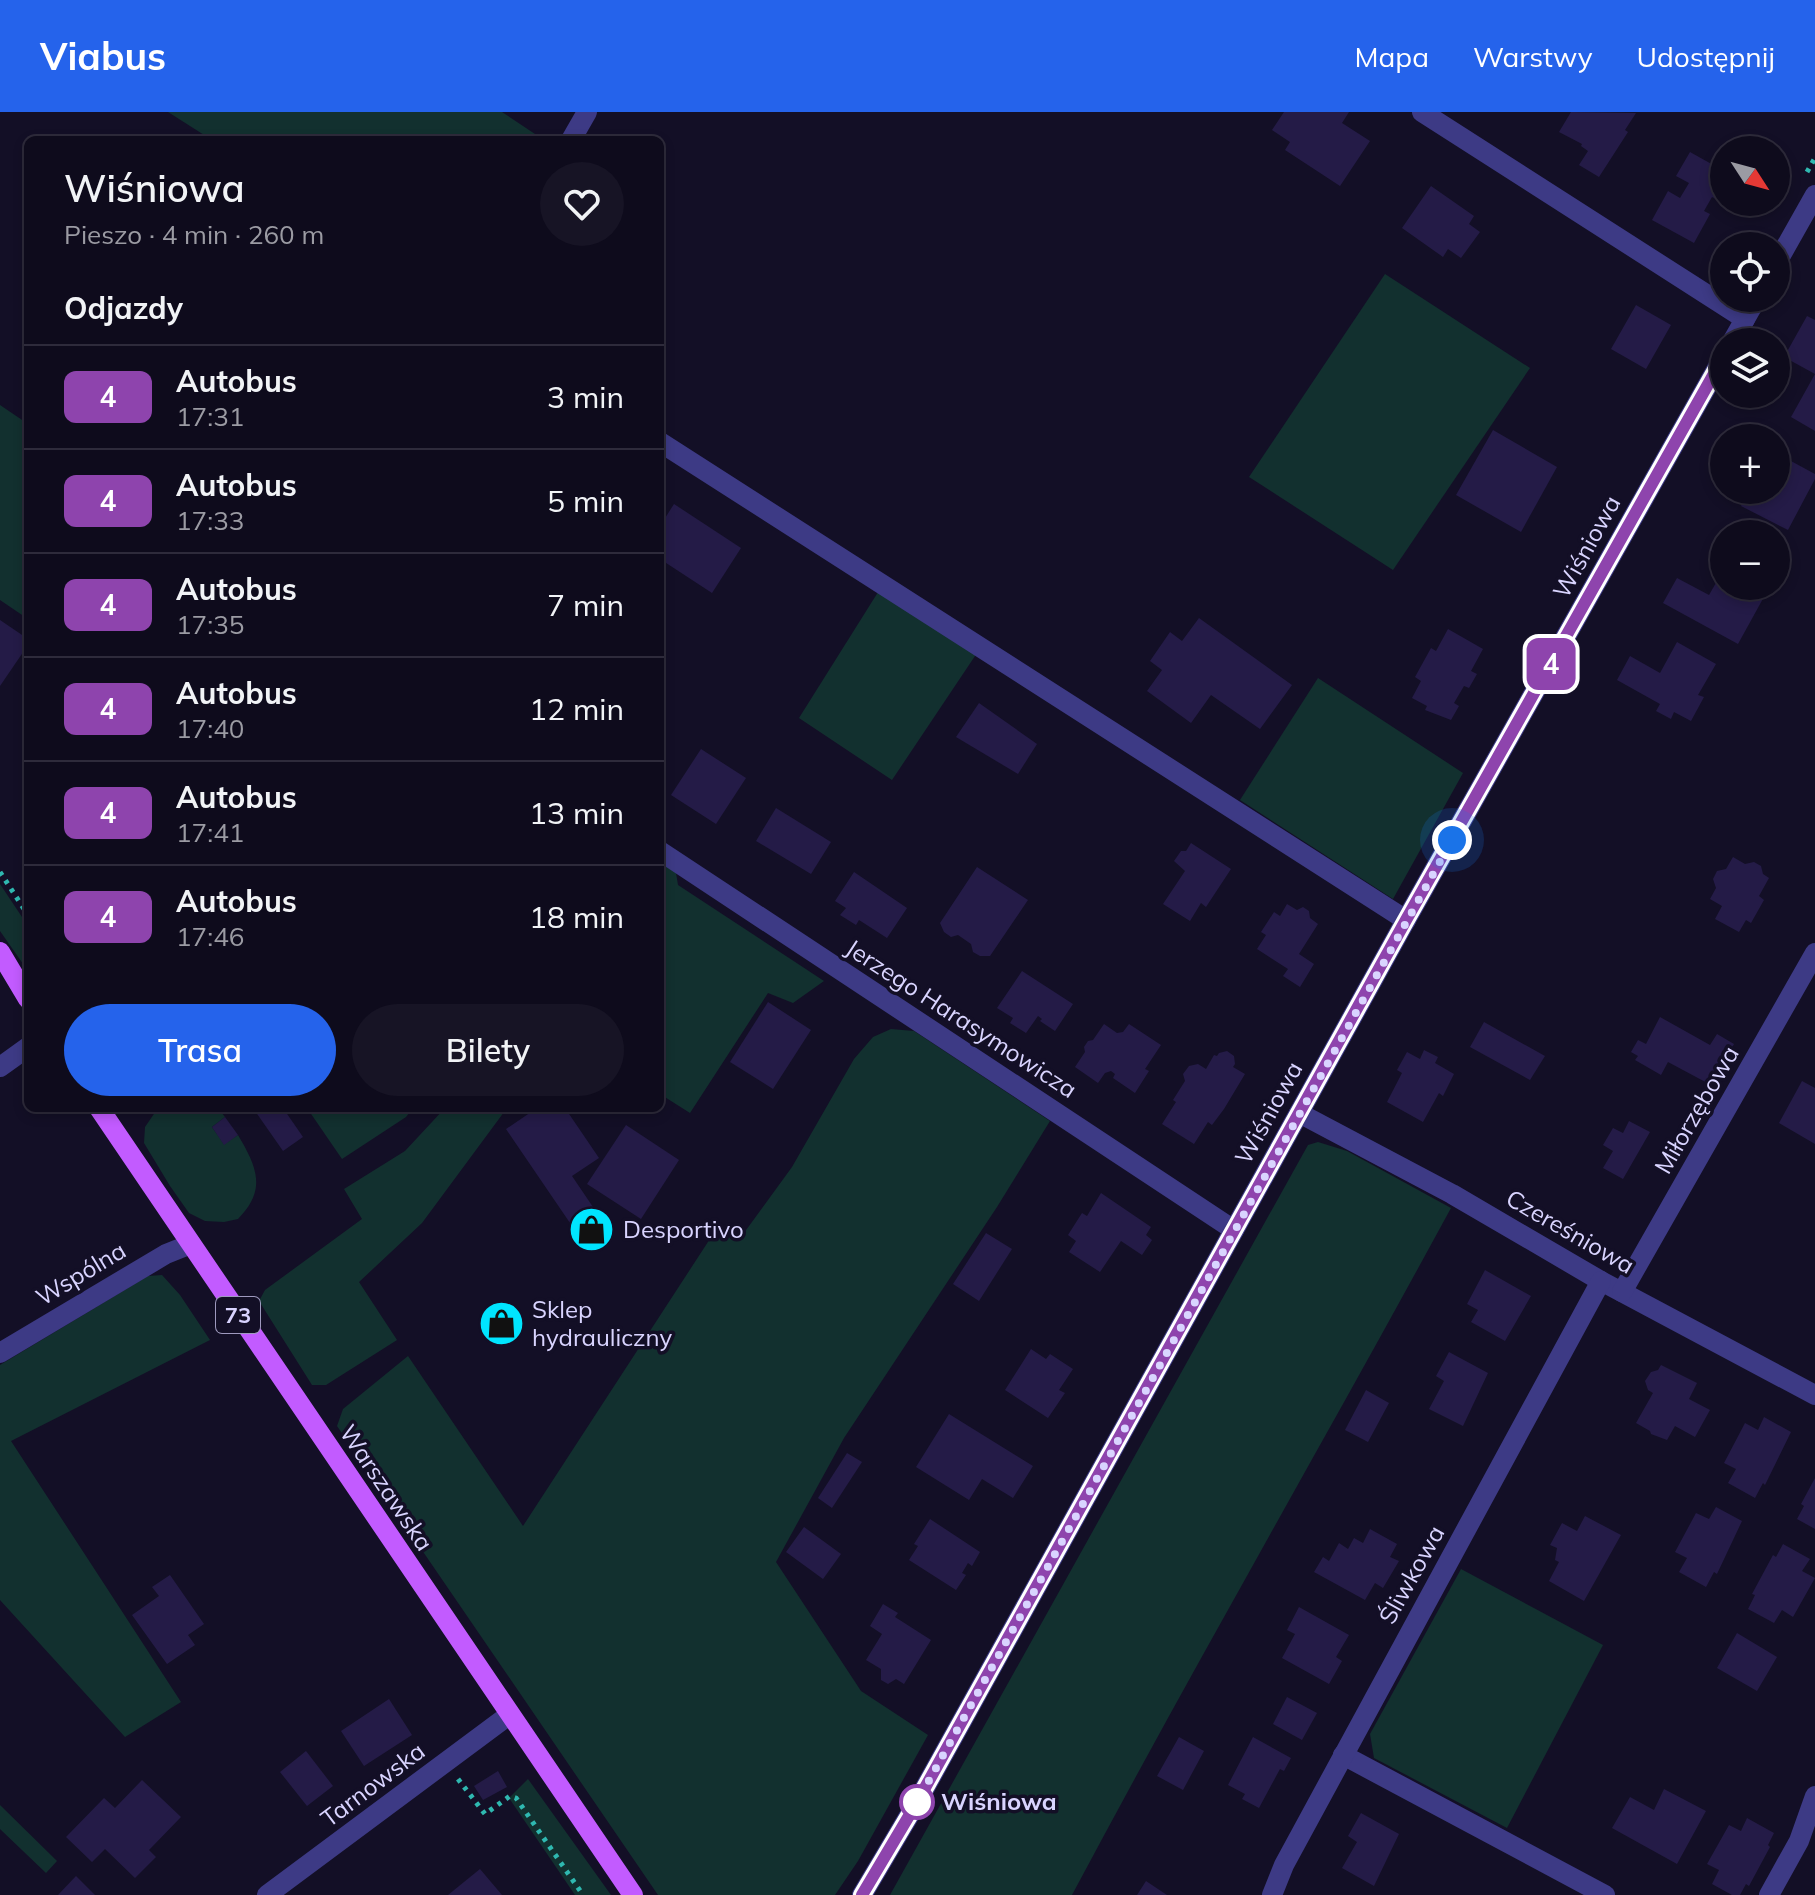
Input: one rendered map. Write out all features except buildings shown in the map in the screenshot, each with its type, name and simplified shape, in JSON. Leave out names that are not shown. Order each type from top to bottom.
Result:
[{"type":"main road","points":[[0,952],[24,992]]},
{"type":"main road","points":[[0,979],[24,1006]]},
{"type":"main road","name":"Warszawska","points":[[102,1112],[633,1895]]},
{"type":"street","points":[[573,136],[587,112]]},
{"type":"street","points":[[1422,112],[1745,319]]},
{"type":"street","points":[[1790,239],[1815,195]]},
{"type":"street","points":[[1740,328],[1749,312]]},
{"type":"street","name":"Wiśniowa","points":[[862,1895],[916,1804],[1406,920],[1710,381]]},
{"type":"street","points":[[664,445],[1406,920]]},
{"type":"street","name":"Jerzego Harasymowicza","points":[[664,854],[1234,1230]]},
{"type":"street","name":"Miłorzębowa","points":[[1622,1292],[1815,953]]},
{"type":"street","points":[[0,1067],[24,1050]]},
{"type":"street","name":"Czereśniowa","points":[[1299,1113],[1452,1194],[1601,1281],[1815,1395]]},
{"type":"street","name":"Wspólna","points":[[0,1353],[166,1254],[191,1244]]},
{"type":"street","name":"Śliwkowa","points":[[1272,1895],[1284,1865],[1601,1281]]},
{"type":"street","name":"Tarnowska","points":[[267,1895],[509,1715]]},
{"type":"street","points":[[1343,1755],[1605,1895]]},
{"type":"street","points":[[1769,1895],[1799,1841],[1815,1796]]},
{"type":"path","points":[[0,872],[24,909]]},
{"type":"path","points":[[445,1763],[485,1814],[510,1796],[516,1798],[583,1895]]},
{"type":"green space","points":[[168,112],[502,112],[538,136],[206,136]]},
{"type":"green space","points":[[1385,274],[1530,368],[1393,570],[1249,477]]},
{"type":"green space","points":[[0,405],[24,421],[24,616],[0,600]]},
{"type":"green space","points":[[880,589],[977,653],[892,780],[799,718]]},
{"type":"green space","points":[[1318,678],[1463,773],[1393,899],[1240,800]]},
{"type":"green space","points":[[664,859],[675,867],[678,885],[824,981],[793,1003],[768,993],[690,1113],[664,1097]]},
{"type":"green space","points":[[0,884],[24,920],[24,965],[0,931]]},
{"type":"green space","points":[[891,1029],[914,1031],[1050,1121],[997,1207],[844,1438],[776,1562],[861,1691],[928,1735],[858,1861],[835,1895],[658,1895],[337,1426],[343,1409],[408,1356],[523,1526],[719,1225],[741,1237],[792,1167],[854,1059],[873,1037]]},
{"type":"green space","points":[[155,1112],[221,1112],[225,1117],[212,1127],[224,1144],[238,1135],[256,1178],[253,1198],[238,1219],[205,1221],[189,1213],[144,1143],[145,1127]]},
{"type":"green space","points":[[310,1112],[410,1112],[406,1117],[342,1159]]},
{"type":"green space","points":[[441,1112],[504,1112],[422,1223],[359,1282],[397,1340],[326,1385],[312,1385],[259,1301],[265,1290],[362,1219],[344,1189],[405,1151]]},
{"type":"green space","points":[[1318,1142],[1347,1151],[1451,1208],[1072,1895],[890,1895],[1308,1145]]},
{"type":"green space","points":[[162,1275],[180,1295],[210,1340],[11,1441],[181,1702],[125,1737],[0,1600],[0,1365],[148,1276]]},
{"type":"green space","points":[[1461,1569],[1603,1645],[1507,1828],[1374,1758],[1370,1734]]},
{"type":"green space","points":[[528,1779],[611,1895],[575,1895],[509,1798]]},
{"type":"green space","points":[[0,1805],[57,1861],[46,1873],[0,1829]]},
{"type":"bus line","name":"4","points":[[862,1895],[916,1804],[1406,920],[1710,381]]},
{"type":"place","name":"Desportivo","points":[[592,1230]]},
{"type":"place","name":"Sklep hydrauliczny","points":[[501,1324]]},
{"type":"place","name":"Wiśniowa","points":[[917,1802]]},
{"type":"route","points":[[917,1802],[1452,840]]}]
